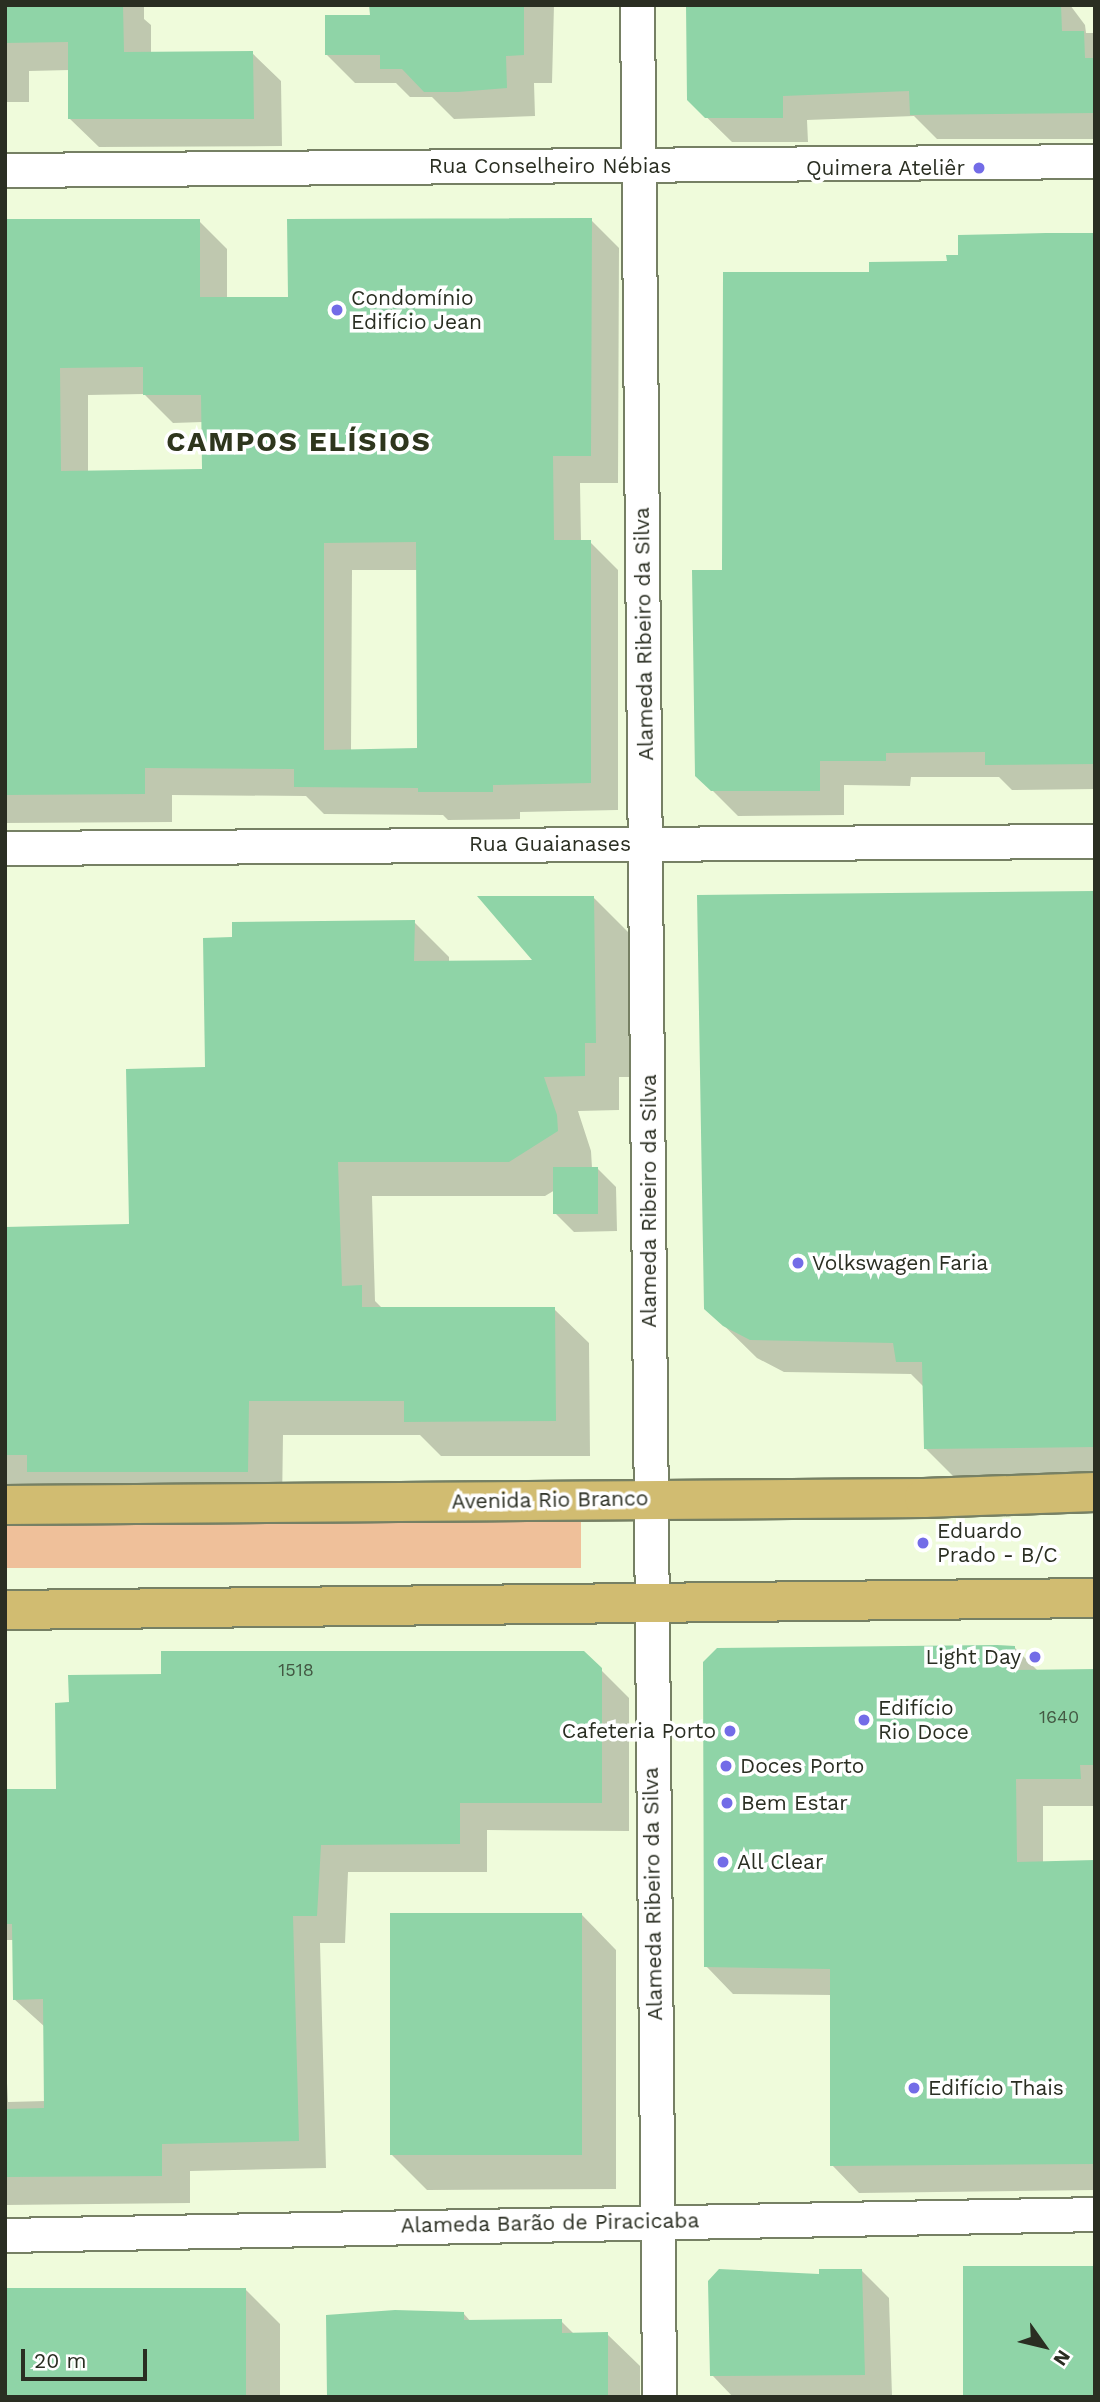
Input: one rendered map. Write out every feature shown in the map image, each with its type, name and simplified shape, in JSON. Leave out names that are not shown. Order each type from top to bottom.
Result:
[{"type":"main road","name":"Avenida Rio Branco","points":[[5,1505],[924,1498],[1095,1492]]},
{"type":"main road","points":[[5,1610],[1095,1598]]},
{"type":"street","name":"Alameda Ribeiro da Silva","points":[[637,5],[659,2397]]},
{"type":"street","name":"Rua Conselheiro Nébias","points":[[5,170],[1095,162]]},
{"type":"street","name":"Rua Guaianases","points":[[5,848],[1095,841]]},
{"type":"street","name":"Alameda Barão de Piracicaba","points":[[5,2235],[1095,2214]]},
{"type":"shaded area","points":[[5,1522],[581,1522],[581,1568],[5,1568]]},
{"type":"building","points":[[5,5],[123,5],[124,52],[253,51],[254,119],[68,119],[68,42],[5,43]]},
{"type":"building","points":[[369,5],[524,5],[524,55],[506,56],[507,88],[424,92],[402,69],[380,69],[380,55],[325,55],[325,15],[370,15]]},
{"type":"building","points":[[686,5],[1061,5],[1062,31],[1084,31],[1085,58],[1095,58],[1095,113],[910,115],[909,91],[783,96],[783,118],[705,118],[687,100]]},
{"type":"building","points":[[592,218],[591,456],[553,456],[554,540],[591,540],[591,783],[493,785],[493,792],[418,792],[418,788],[294,787],[294,769],[145,768],[145,794],[5,795],[5,219],[200,219],[200,297],[288,297],[287,219]],"holes":[[[143,367],[143,395],[201,395],[202,469],[61,471],[60,368]],[[416,542],[417,748],[324,750],[324,543]]]},
{"type":"building","points":[[1095,233],[1095,764],[985,765],[985,752],[886,753],[886,761],[820,761],[820,791],[711,791],[695,776],[692,570],[722,570],[723,272],[869,272],[869,262],[947,261],[946,255],[958,255],[958,235]]},
{"type":"building","points":[[1095,891],[1095,1447],[924,1449],[922,1362],[896,1362],[893,1343],[750,1340],[723,1326],[704,1309],[697,895]]},
{"type":"building","points":[[477,896],[594,896],[596,1043],[585,1043],[585,1076],[544,1077],[557,1115],[558,1131],[509,1162],[338,1162],[342,1286],[362,1285],[362,1307],[555,1307],[556,1421],[404,1422],[404,1401],[249,1401],[248,1472],[27,1472],[27,1455],[5,1455],[5,1227],[129,1224],[126,1069],[205,1067],[203,938],[232,937],[232,922],[415,920],[414,961],[532,960]]},
{"type":"building","points":[[553,1167],[598,1167],[598,1214],[553,1214]]},
{"type":"building","points":[[1015,1646],[1015,1670],[1095,1669],[1095,1765],[1080,1765],[1081,1779],[1016,1779],[1017,1862],[1095,1860],[1095,2164],[830,2166],[830,1969],[704,1967],[703,1662],[717,1648]]},
{"type":"building","points":[[161,1651],[584,1651],[602,1668],[602,1803],[460,1803],[460,1844],[321,1845],[317,1916],[293,1916],[299,2141],[162,2144],[162,2176],[5,2177],[5,2109],[44,2108],[43,1999],[13,2000],[12,1924],[5,1924],[5,1789],[56,1789],[55,1703],[69,1702],[68,1675],[161,1674]]},
{"type":"building","points":[[390,1913],[582,1913],[582,2155],[390,2155]]},
{"type":"building","points":[[963,2266],[1095,2266],[1095,2397],[963,2397]]},
{"type":"building","points":[[719,2269],[819,2274],[819,2269],[862,2269],[865,2375],[710,2376],[708,2281]]},
{"type":"building","points":[[5,2288],[246,2288],[246,2397],[5,2397]]},
{"type":"building","points":[[395,2310],[464,2312],[464,2320],[562,2319],[562,2333],[608,2332],[608,2397],[327,2397],[326,2315]]},
{"type":"place","name":"Quimera Ateliêr","points":[[979,168]]},
{"type":"place","name":"Condomínio Edifício Jean","points":[[337,310]]},
{"type":"place","name":"Volkswagen Faria","points":[[798,1263]]},
{"type":"place","name":"Eduardo Prado - B/C","points":[[923,1543]]},
{"type":"place","name":"Light Day","points":[[1035,1657]]},
{"type":"place","name":"Edifício Rio Doce","points":[[864,1720]]},
{"type":"place","name":"Cafeteria Porto","points":[[730,1731]]},
{"type":"place","name":"Doces Porto","points":[[726,1766]]},
{"type":"place","name":"Bem Estar","points":[[727,1803]]},
{"type":"place","name":"All Clear","points":[[723,1862]]},
{"type":"place","name":"Edifício Thais","points":[[914,2088]]},
{"type":"district","name":"CAMPOS ELÍSIOS","points":[[299,442]]}]
